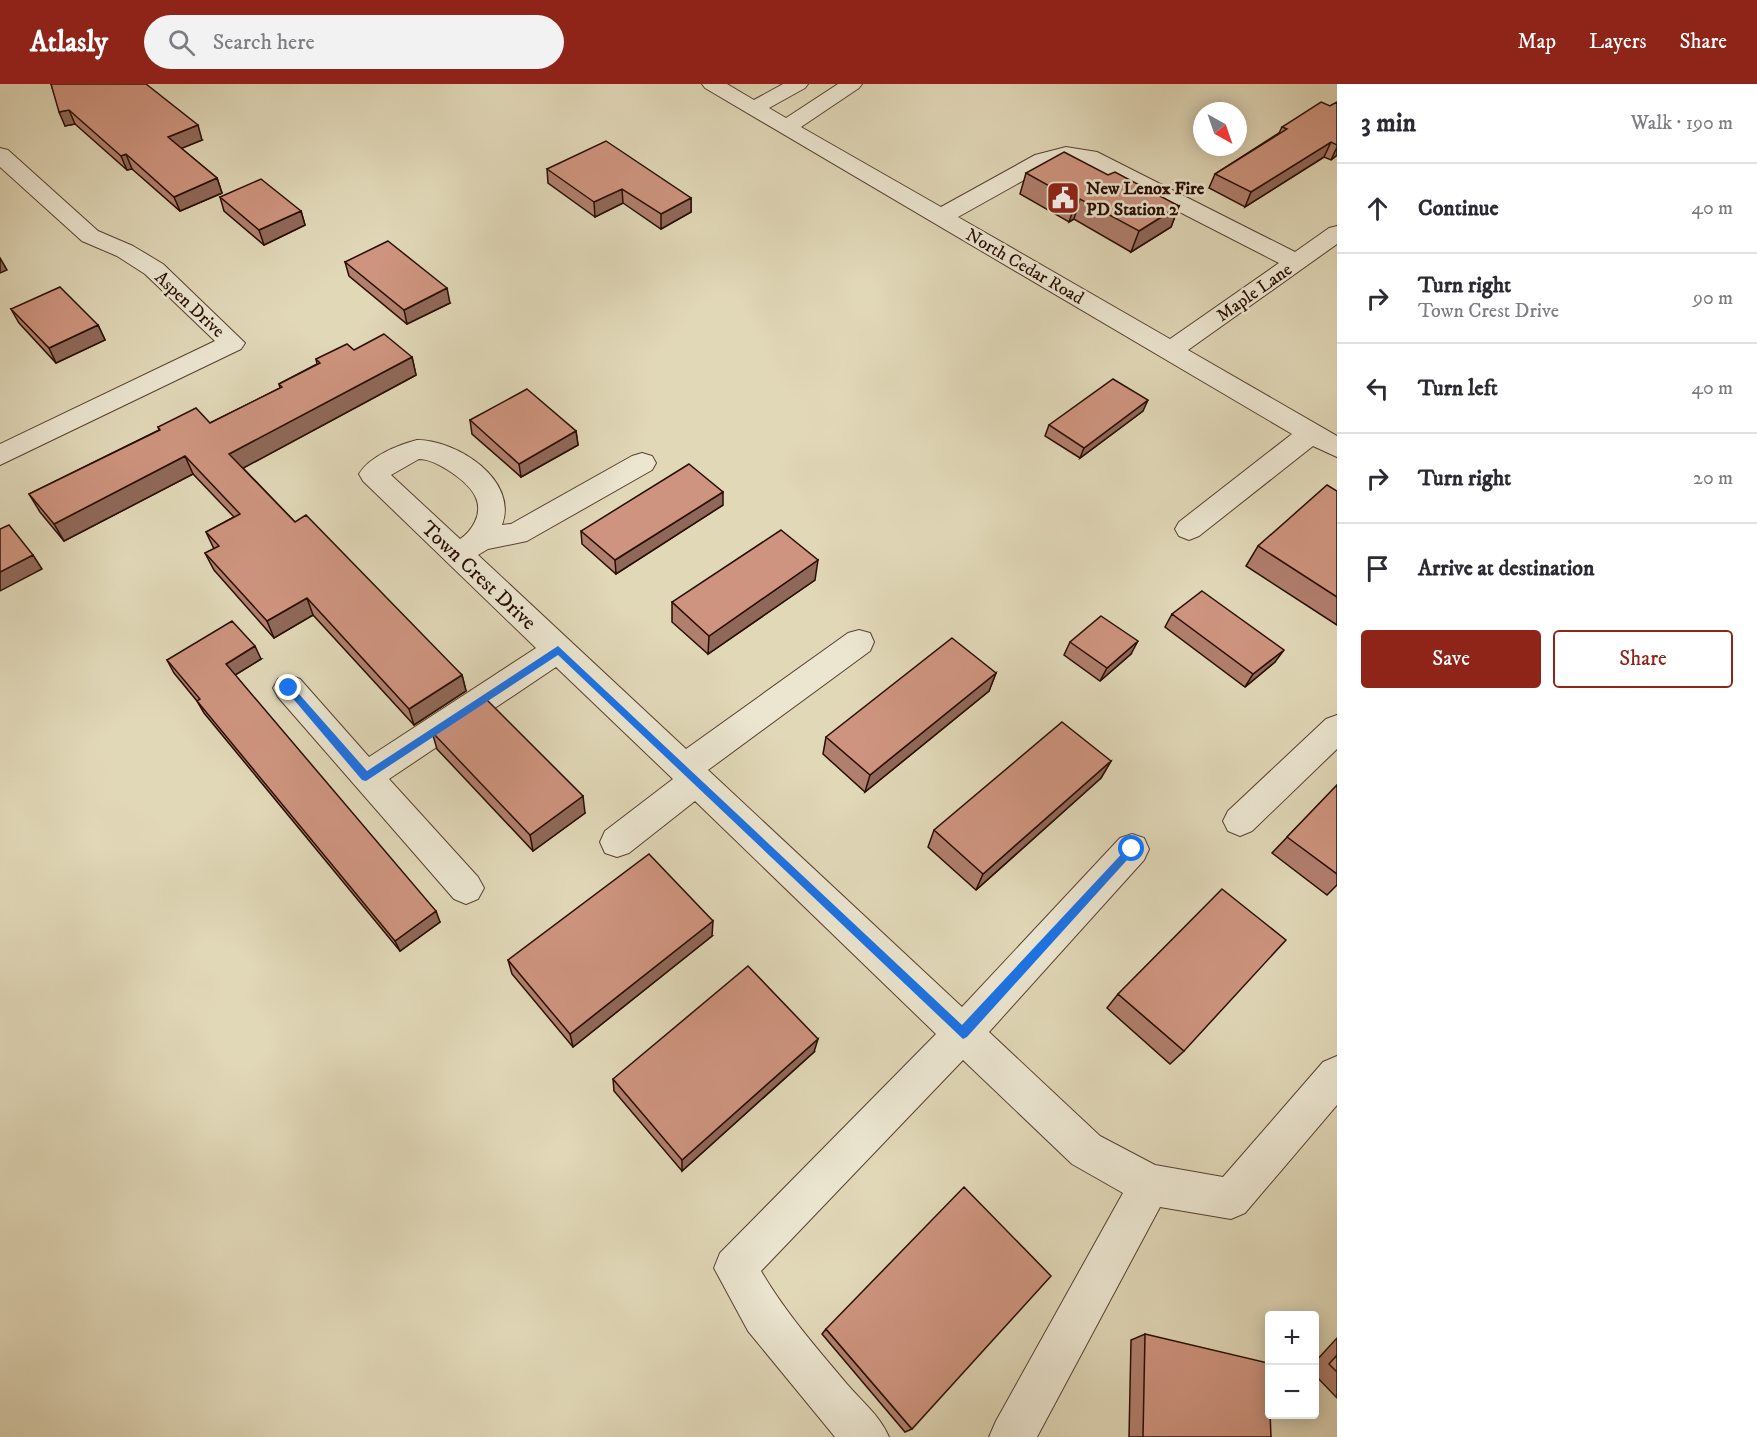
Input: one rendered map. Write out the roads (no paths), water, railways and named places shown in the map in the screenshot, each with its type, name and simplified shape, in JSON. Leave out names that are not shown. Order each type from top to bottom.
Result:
[{"type":"street","name":"North Cedar Road","points":[[712,84],[1337,448]]},
{"type":"street","points":[[754,108],[798,84]]},
{"type":"street","points":[[786,127],[852,84]]},
{"type":"street","points":[[941,217],[1043,160],[1066,154],[1089,157],[1296,262]]},
{"type":"street","name":"Aspen Drive","points":[[0,455],[232,343],[154,269],[125,251],[90,236],[4,164]]},
{"type":"street","name":"Maple Lane","points":[[1170,351],[1337,233]]},
{"type":"street","points":[[1189,529],[1311,432]]},
{"type":"street","name":"Town Crest Drive","points":[[469,546],[491,513],[491,499],[484,487],[460,465],[436,451],[417,449],[373,474],[469,546],[558,650],[1086,1150],[1150,1185],[1231,1199],[1337,1075]]},
{"type":"street","points":[[469,546],[517,534],[642,463]]},
{"type":"street","points":[[617,842],[690,775],[859,642]]},
{"type":"street","points":[[366,777],[558,650]]},
{"type":"street","points":[[289,688],[466,888]]},
{"type":"street","points":[[1240,821],[1337,728]]},
{"type":"street","points":[[866,1437],[832,1401],[763,1316],[735,1268],[963,1033],[1132,849]]},
{"type":"street","points":[[1012,1437],[1150,1185]]},
{"type":"place","name":"New Lenox Fire PD Station 2","points":[[1063,198]]}]
